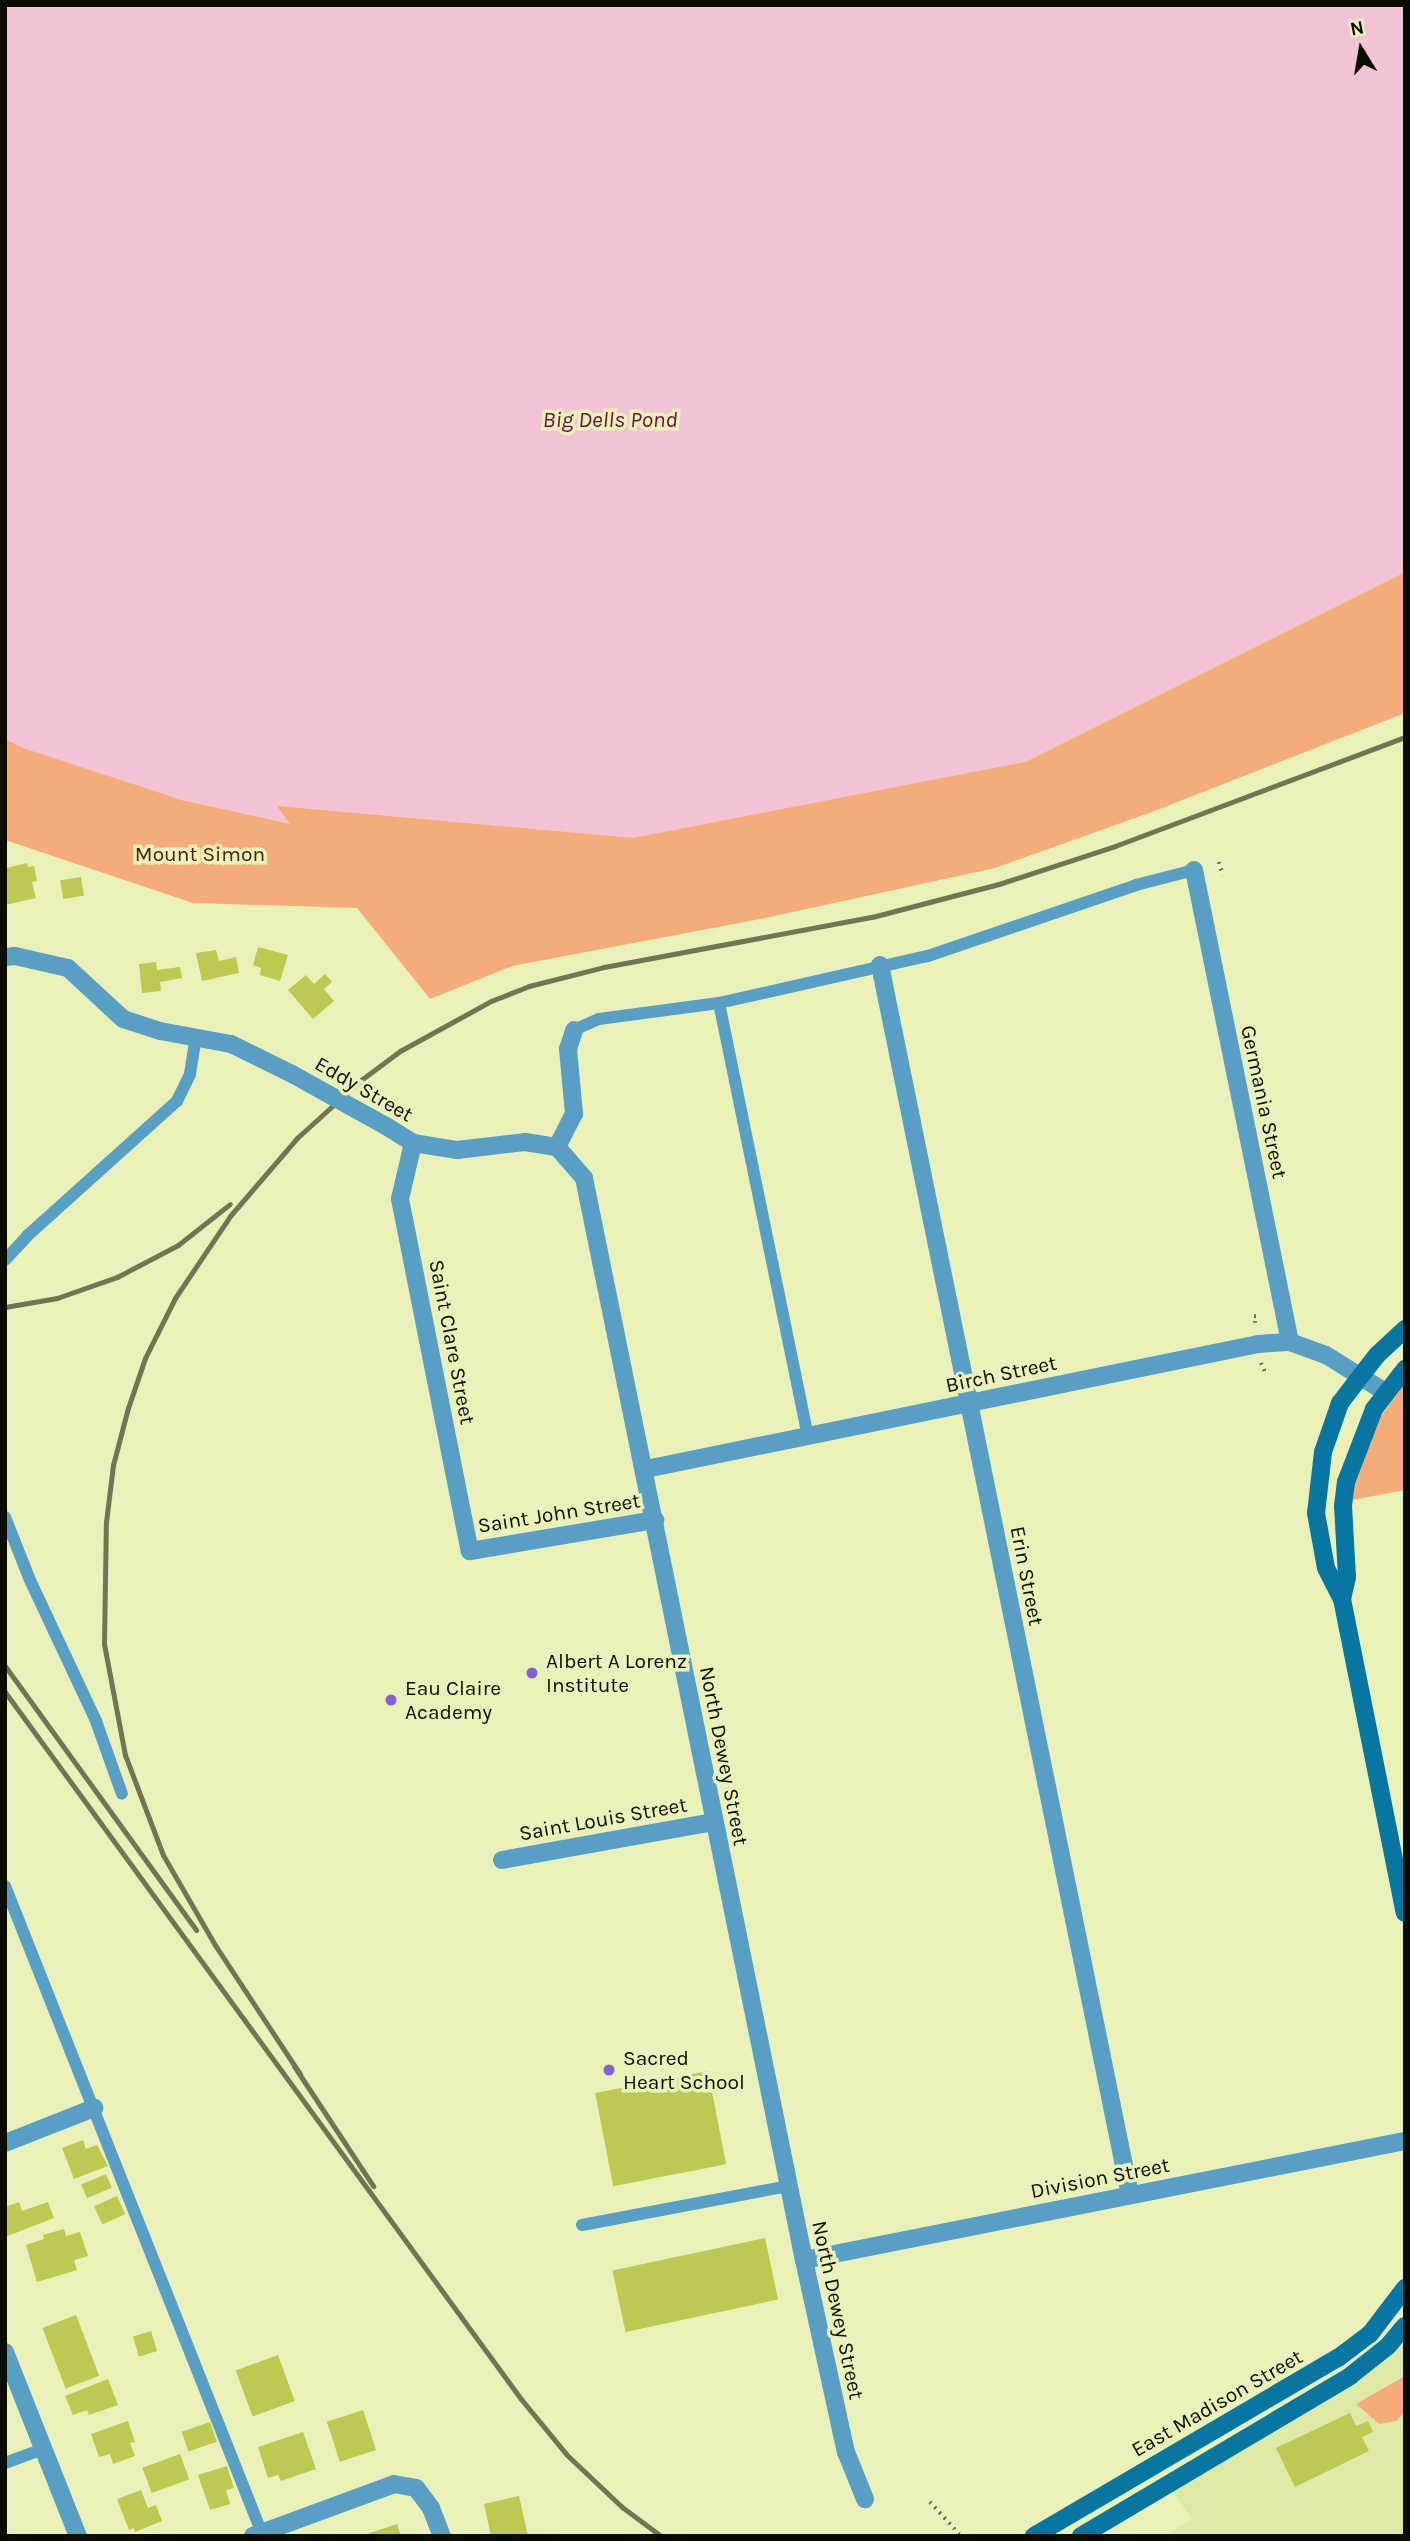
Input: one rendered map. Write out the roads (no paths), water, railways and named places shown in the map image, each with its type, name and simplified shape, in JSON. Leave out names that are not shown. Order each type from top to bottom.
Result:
[{"type":"main road","points":[[1405,1329],[1360,1375],[1340,1403],[1330,1430],[1317,1494],[1317,1527],[1324,1561],[1342,1599],[1405,1913]]},
{"type":"main road","points":[[1342,1599],[1347,1577],[1343,1506],[1346,1482],[1355,1451],[1385,1392],[1405,1369]]},
{"type":"main road","name":"East Madison Street","points":[[1034,2536],[1338,2358],[1370,2334],[1405,2288]]},
{"type":"main road","name":"East Madison Street","points":[[1080,2536],[1350,2376],[1388,2346],[1405,2326]]},
{"type":"main road","points":[[1388,2346],[1405,2334]]},
{"type":"street","name":"Germania Street","points":[[1194,870],[1290,1342]]},
{"type":"street","name":"Eddy Street","points":[[5,957],[15,956],[68,968],[123,1019],[231,1044],[292,1074],[413,1143]]},
{"type":"street","name":"Erin Street","points":[[880,965],[1129,2195]]},
{"type":"street","points":[[413,1143],[457,1150],[525,1142],[557,1147],[574,1114],[568,1049],[574,1030]]},
{"type":"street","name":"Saint Clare Street","points":[[413,1143],[400,1199],[470,1551]]},
{"type":"street","name":"North Dewey Street","points":[[557,1147],[584,1178],[646,1469],[713,1822],[804,2260],[845,2452],[865,2499]]},
{"type":"street","name":"Birch Street","points":[[646,1469],[1258,1344],[1290,1342],[1326,1355],[1385,1392]]},
{"type":"street","name":"Saint John Street","points":[[470,1551],[655,1520]]},
{"type":"street","name":"Saint Louis Street","points":[[502,1860],[713,1822]]},
{"type":"street","points":[[5,2143],[94,2108]]},
{"type":"street","name":"Division Street","points":[[804,2260],[1405,2141]]},
{"type":"street","points":[[5,2353],[78,2536]]},
{"type":"street","points":[[259,2535],[394,2484],[416,2488],[431,2508],[442,2536]]},
{"type":"lane","points":[[574,1030],[599,1019],[719,1003],[967,945],[1136,885],[1194,870]]},
{"type":"lane","points":[[719,1003],[808,1436]]},
{"type":"lane","points":[[5,1260],[27,1236],[177,1101],[190,1074],[196,1038]]},
{"type":"lane","points":[[5,1517],[30,1580],[96,1721],[121,1794]]},
{"type":"lane","points":[[5,1886],[259,2535]]},
{"type":"lane","points":[[582,2225],[789,2186]]},
{"type":"lane","points":[[5,2463],[43,2449]]},
{"type":"water","name":"Big Dells Pond","points":[[5,5],[1405,5],[1405,572],[1025,762],[633,838],[277,806],[290,824],[182,800],[23,748],[5,739]]},
{"type":"railway","points":[[300,2074],[215,1945],[163,1855],[125,1755],[104,1644],[106,1522],[113,1465],[128,1408],[145,1358],[175,1298],[230,1216],[297,1138],[361,1080],[400,1051],[491,1001],[529,986],[604,967],[872,917],[999,884],[1115,846],[1405,737]]},
{"type":"railway","points":[[5,1307],[57,1298],[117,1277],[178,1245],[230,1204]]},
{"type":"railway","points":[[5,1666],[196,1930]]},
{"type":"railway","points":[[5,1692],[521,2399],[567,2455],[622,2507],[661,2536]]},
{"type":"railway","points":[[294,2066],[373,2186]]},
{"type":"place","name":"Albert A Lorenz Institute","points":[[532,1673]]},
{"type":"place","name":"Eau Claire Academy","points":[[391,1700]]},
{"type":"place","name":"Sacred Heart School","points":[[609,2070]]},
{"type":"park label","name":"Mount Simon","points":[[200,854]]}]
